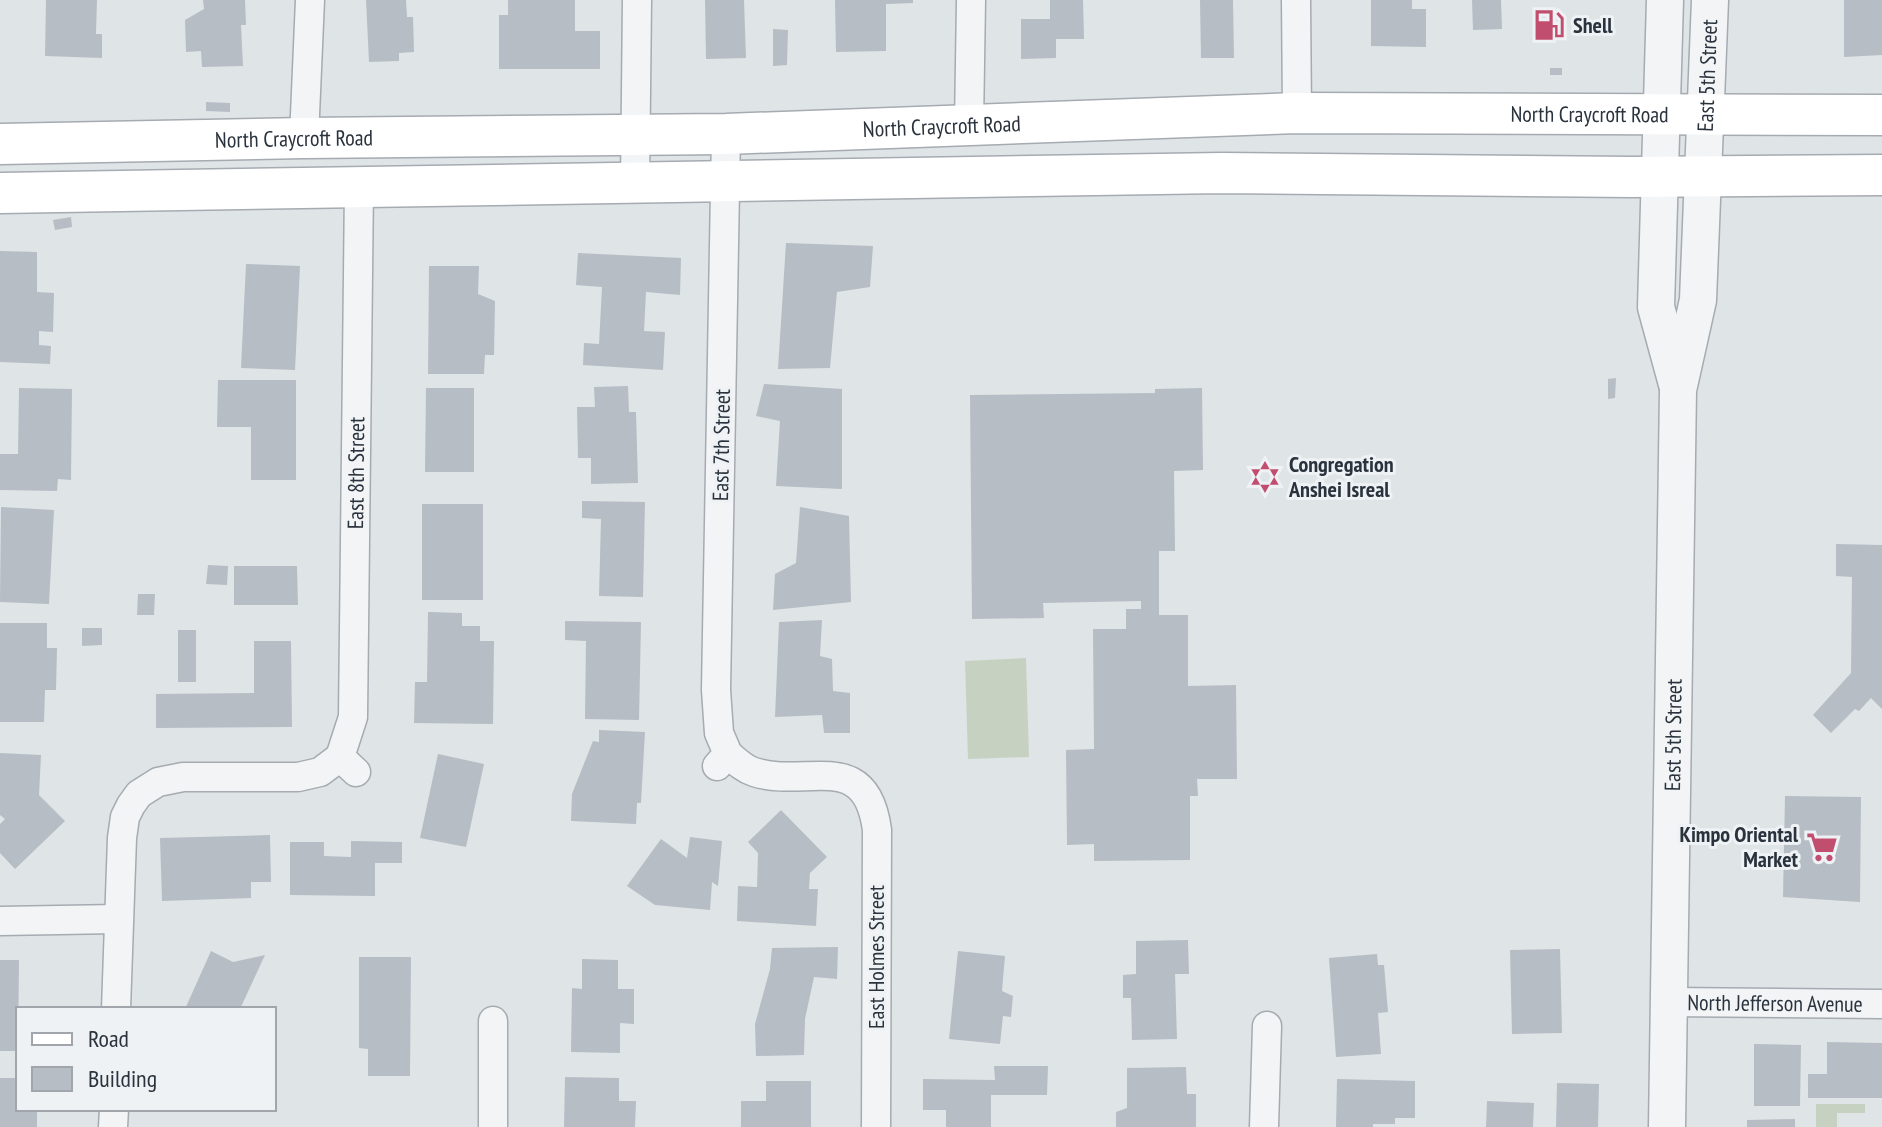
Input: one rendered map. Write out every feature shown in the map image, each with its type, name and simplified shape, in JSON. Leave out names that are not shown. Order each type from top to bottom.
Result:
[{"type":"main road","name":"North Craycroft Road","points":[[0,144],[726,134],[1297,113],[1882,115]]},
{"type":"main road","points":[[0,193],[1206,173],[1660,177],[1882,175]]},
{"type":"street","points":[[304,138],[310,0]]},
{"type":"street","points":[[635,182],[637,0]]},
{"type":"street","points":[[969,125],[971,0]]},
{"type":"street","points":[[1296,0],[1297,113]]},
{"type":"street","name":"East 5th Street","points":[[1665,0],[1656,307],[1678,390]]},
{"type":"street","name":"East 5th Street","points":[[1667,1127],[1678,390],[1698,300],[1710,0]]},
{"type":"street","name":"East 7th Street","points":[[726,134],[716,690],[722,761],[752,772],[772,775],[839,776],[863,789]]},
{"type":"street","name":"East 8th Street","points":[[118,919],[125,817],[139,794],[169,779],[298,777],[348,764],[353,717],[359,186]]},
{"type":"street","name":"East Holmes Street","points":[[863,789],[874,807],[877,830],[876,1127]]},
{"type":"street","points":[[0,921],[118,919],[116,1007]]},
{"type":"street","name":"North Jefferson Avenue","points":[[1669,1002],[1882,1004]]},
{"type":"street","points":[[493,1021],[493,1127]]},
{"type":"street","points":[[1264,1127],[1267,1026]]},
{"type":"green space","points":[[1026,658],[1029,757],[968,759],[965,661]]},
{"type":"green space","points":[[1816,1104],[1865,1104],[1865,1113],[1837,1113],[1837,1127],[1816,1127]]},
{"type":"building","points":[[46,0],[97,0],[96,34],[102,34],[102,58],[45,56]]},
{"type":"building","points":[[203,0],[245,0],[246,25],[241,25],[243,66],[202,67],[201,51],[186,52],[185,20],[204,9]]},
{"type":"building","points":[[366,0],[406,0],[407,17],[413,17],[414,52],[399,53],[399,61],[369,62]]},
{"type":"building","points":[[508,0],[575,0],[575,31],[600,31],[600,69],[499,69],[499,15],[508,15]]},
{"type":"building","points":[[705,0],[744,0],[746,58],[706,59]]},
{"type":"building","points":[[835,0],[913,0],[913,3],[886,4],[886,51],[836,52]]},
{"type":"building","points":[[1050,0],[1083,0],[1084,39],[1056,39],[1056,58],[1021,59],[1021,19],[1050,19]]},
{"type":"building","points":[[1200,0],[1233,0],[1234,58],[1201,58]]},
{"type":"building","points":[[1371,0],[1412,0],[1412,9],[1426,9],[1426,47],[1371,46]]},
{"type":"building","points":[[1472,0],[1501,0],[1502,29],[1473,30]]},
{"type":"building","points":[[1844,0],[1882,0],[1882,55],[1844,57]]},
{"type":"building","points":[[773,29],[788,30],[787,65],[773,66]]},
{"type":"building","points":[[1550,68],[1562,68],[1562,75],[1550,75]]},
{"type":"building","points":[[206,102],[230,103],[230,112],[206,111]]},
{"type":"building","points":[[71,217],[72,227],[55,230],[53,220]]},
{"type":"building","points":[[786,243],[873,246],[870,287],[837,292],[830,368],[778,369]]},
{"type":"building","points":[[0,251],[37,252],[37,292],[54,293],[53,332],[39,331],[39,345],[51,346],[50,364],[0,362]]},
{"type":"building","points":[[578,253],[681,258],[680,295],[646,292],[644,331],[665,332],[663,370],[583,365],[584,343],[599,344],[602,287],[576,285]]},
{"type":"building","points":[[246,264],[300,266],[295,370],[241,368]]},
{"type":"building","points":[[429,266],[479,266],[478,294],[495,301],[494,355],[485,355],[484,374],[428,374]]},
{"type":"building","points":[[1616,378],[1615,398],[1608,399],[1608,379]]},
{"type":"building","points":[[218,380],[296,380],[296,480],[251,480],[251,427],[217,427]]},
{"type":"building","points":[[764,384],[842,389],[842,489],[776,486],[780,421],[756,416]]},
{"type":"building","points":[[628,386],[629,412],[636,412],[638,483],[591,484],[591,458],[578,458],[577,407],[595,407],[594,387]]},
{"type":"building","points":[[19,388],[72,389],[71,480],[58,479],[57,491],[0,490],[0,454],[18,454]]},
{"type":"building","points":[[426,388],[474,388],[474,472],[425,472]]},
{"type":"building","points":[[1202,388],[1203,470],[1174,471],[1175,551],[1159,551],[1159,615],[1188,615],[1188,686],[1236,685],[1237,779],[1197,779],[1198,796],[1190,796],[1190,860],[1094,861],[1094,844],[1067,845],[1066,750],[1094,749],[1093,629],[1126,629],[1126,609],[1141,609],[1141,601],[1043,603],[1044,618],[972,619],[970,395],[1155,393],[1155,389]]},
{"type":"building","points":[[582,501],[645,502],[643,597],[599,596],[601,519],[582,518]]},
{"type":"building","points":[[422,504],[483,504],[483,600],[422,600]]},
{"type":"building","points":[[1,507],[54,510],[49,604],[0,602]]},
{"type":"building","points":[[800,507],[849,516],[851,602],[773,610],[775,574],[796,563]]},
{"type":"building","points":[[1836,544],[1882,545],[1882,709],[1871,698],[1831,733],[1813,715],[1851,673],[1852,577],[1836,576]]},
{"type":"building","points":[[208,565],[228,566],[227,585],[206,584]]},
{"type":"building","points":[[234,566],[297,566],[298,605],[234,605]]},
{"type":"building","points":[[138,594],[155,594],[154,615],[137,615]]},
{"type":"building","points":[[428,612],[462,613],[462,626],[480,626],[480,641],[494,641],[493,724],[414,723],[415,682],[427,682]]},
{"type":"building","points":[[822,620],[820,656],[832,659],[833,691],[850,693],[850,733],[824,733],[822,715],[775,717],[779,622]]},
{"type":"building","points":[[565,621],[641,622],[639,720],[585,719],[586,641],[565,640]]},
{"type":"building","points":[[0,623],[47,623],[47,648],[57,648],[56,690],[45,690],[44,722],[0,722]]},
{"type":"building","points":[[82,628],[102,628],[102,645],[82,646]]},
{"type":"building","points":[[178,630],[196,630],[196,682],[178,682]]},
{"type":"building","points":[[254,641],[291,641],[292,727],[156,728],[156,694],[254,693]]},
{"type":"building","points":[[599,730],[645,732],[641,803],[637,803],[636,824],[571,821],[572,794],[593,741],[599,742]]},
{"type":"building","points":[[0,753],[41,755],[39,795],[65,821],[15,869],[0,853],[0,824],[5,819],[0,815]]},
{"type":"building","points":[[438,754],[484,764],[466,847],[420,838]]},
{"type":"building","name":"Kimpo Oriental Market","points":[[1785,796],[1861,797],[1860,902],[1783,897]]},
{"type":"building","points":[[781,810],[827,857],[810,873],[809,889],[818,889],[816,926],[737,921],[738,886],[757,887],[758,853],[748,842]]},
{"type":"building","points":[[270,835],[271,882],[251,882],[251,898],[162,901],[160,838]]},
{"type":"building","points":[[690,837],[722,841],[718,886],[712,882],[710,910],[655,905],[627,886],[661,839],[687,858]]},
{"type":"building","points":[[351,841],[402,842],[402,863],[375,863],[375,896],[290,895],[290,842],[324,842],[324,856],[351,857]]},
{"type":"building","points":[[1188,940],[1189,974],[1175,974],[1177,1039],[1132,1040],[1131,998],[1123,998],[1123,975],[1136,974],[1136,941]]},
{"type":"building","points":[[838,947],[837,979],[814,977],[805,1019],[804,1055],[756,1056],[755,1024],[770,969],[772,948]]},
{"type":"building","points":[[1560,949],[1562,1033],[1512,1034],[1510,950]]},
{"type":"building","points":[[211,951],[233,962],[265,955],[241,1007],[186,1007]]},
{"type":"building","points":[[958,951],[1005,956],[1002,991],[1013,996],[1011,1017],[1003,1016],[1000,1044],[949,1039]]},
{"type":"building","points":[[1377,954],[1378,965],[1384,965],[1388,1012],[1378,1013],[1381,1054],[1336,1057],[1329,958]]},
{"type":"building","points":[[359,957],[411,957],[410,1076],[368,1076],[368,1049],[359,1048]]},
{"type":"building","points":[[582,959],[618,960],[618,989],[634,989],[634,1024],[620,1023],[620,1053],[571,1052],[572,988],[582,989]]},
{"type":"building","points":[[0,960],[19,960],[16,1051],[0,1051]]},
{"type":"building","points":[[1827,1042],[1882,1043],[1882,1098],[1808,1098],[1808,1074],[1827,1074]]},
{"type":"building","points":[[1754,1044],[1801,1045],[1800,1106],[1754,1106]]},
{"type":"building","points":[[994,1066],[1048,1066],[1047,1095],[991,1095],[991,1127],[946,1127],[946,1110],[923,1110],[923,1079],[995,1080]]},
{"type":"building","points":[[1186,1067],[1187,1094],[1196,1094],[1196,1127],[1116,1127],[1116,1112],[1127,1108],[1127,1068]]},
{"type":"building","points":[[565,1077],[619,1078],[619,1101],[636,1101],[635,1127],[564,1127]]},
{"type":"building","points":[[0,1078],[16,1078],[16,1111],[37,1111],[37,1127],[0,1127]]},
{"type":"building","points":[[1337,1079],[1415,1081],[1415,1118],[1395,1118],[1395,1124],[1373,1124],[1373,1127],[1336,1127]]},
{"type":"building","points":[[766,1081],[811,1081],[811,1127],[741,1127],[741,1101],[766,1101]]},
{"type":"building","points":[[1557,1083],[1599,1084],[1598,1127],[1556,1127]]},
{"type":"building","points":[[1487,1101],[1534,1103],[1533,1127],[1486,1127]]},
{"type":"building","points":[[1795,1119],[1795,1127],[1747,1127],[1747,1120]]},
{"type":"place","name":"Shell","points":[[1549,25]]},
{"type":"place","name":"Congregation Anshei Isreal","points":[[1265,477]]},
{"type":"place","name":"Kimpo Oriental Market","points":[[1822,847]]}]
